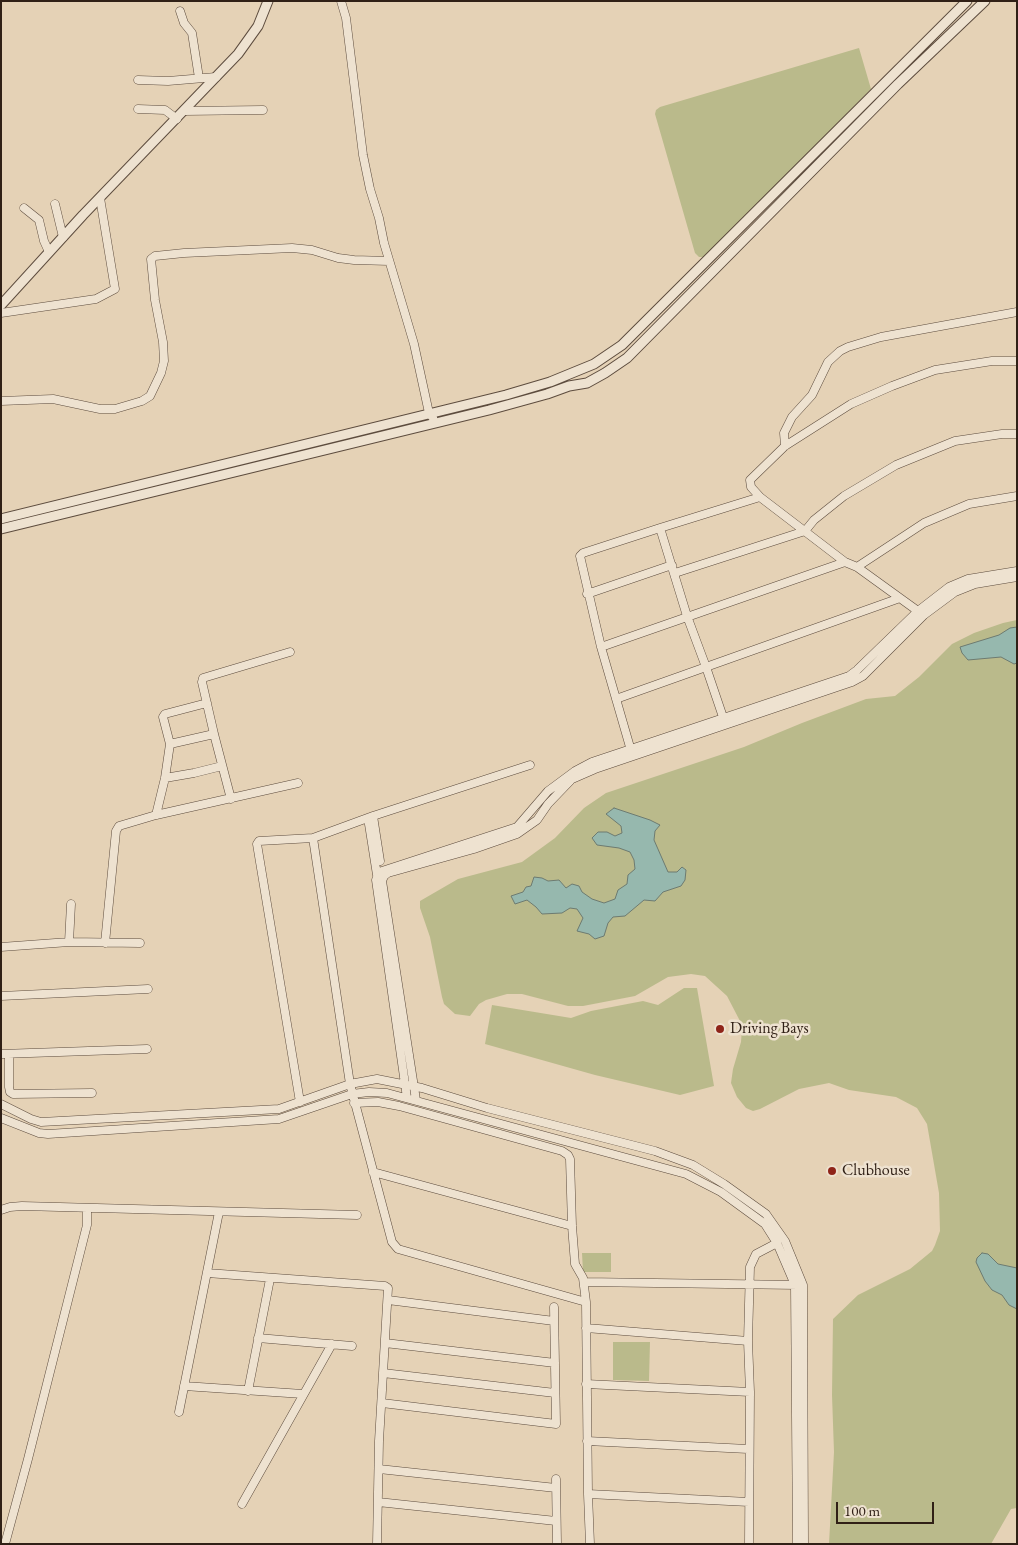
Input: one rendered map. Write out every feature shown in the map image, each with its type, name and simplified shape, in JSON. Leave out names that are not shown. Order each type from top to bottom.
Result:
[{"type":"street","points":[[1,305],[5,295],[49,252],[238,54],[255,32],[268,1]]},
{"type":"street","points":[[341,1],[346,18],[363,155],[389,261],[414,344],[429,413],[437,423]]},
{"type":"street","points":[[1,519],[506,395],[550,382],[594,364],[622,345],[967,1]]},
{"type":"street","points":[[1,529],[437,423],[501,407],[569,386],[587,383],[627,358],[898,84],[985,1]]},
{"type":"street","points":[[180,11],[184,23],[192,33],[199,78]]},
{"type":"street","points":[[138,80],[216,77]]},
{"type":"street","points":[[138,109],[165,110],[177,118]]},
{"type":"street","points":[[184,111],[264,110]]},
{"type":"street","points":[[805,163],[812,170]]},
{"type":"street","points":[[1,313],[96,299],[115,289],[100,198]]},
{"type":"street","points":[[56,204],[63,236]]},
{"type":"street","points":[[24,208],[40,220],[44,241],[49,252]]},
{"type":"street","points":[[1,401],[53,399],[100,409],[115,409],[142,401],[150,396],[161,373],[164,361],[151,260],[155,256],[292,248],[312,250],[338,258],[389,261]]},
{"type":"street","points":[[785,446],[784,433],[792,417],[812,395],[828,362],[840,351],[881,337],[1017,312]]},
{"type":"street","points":[[921,613],[857,567],[845,562],[760,497],[750,487],[750,480],[785,446],[851,404],[935,370],[992,362],[1017,361]]},
{"type":"street","points":[[588,594],[805,532],[814,520],[844,496],[896,466],[956,441],[1002,434],[1017,434]]},
{"type":"street","points":[[857,567],[924,523],[969,504],[1017,496]]},
{"type":"street","points":[[632,752],[601,647],[580,556],[583,553],[760,497]]},
{"type":"street","points":[[660,528],[724,722]]},
{"type":"street","points":[[601,647],[845,562]]},
{"type":"street","points":[[407,1098],[376,880],[388,873],[474,849],[517,834],[536,820],[548,804],[572,779],[632,752],[858,680],[921,613],[949,587],[968,578],[1017,571]]},
{"type":"street","points":[[921,613],[960,589],[975,584],[1017,577]]},
{"type":"street","points":[[616,699],[900,598]]},
{"type":"street","points":[[231,798],[202,682],[204,676],[290,652]]},
{"type":"street","points":[[156,815],[165,778],[170,744],[163,719],[164,715],[207,703]]},
{"type":"street","points":[[170,744],[214,734]]},
{"type":"street","points":[[300,1102],[256,847],[259,841],[313,838],[370,817],[530,765]]},
{"type":"street","points":[[165,778],[222,766]]},
{"type":"street","points":[[105,943],[116,831],[119,826],[156,815],[298,783]]},
{"type":"street","points":[[370,817],[416,1100]]},
{"type":"street","points":[[313,838],[350,1084],[392,1242],[398,1249],[586,1302]]},
{"type":"street","points":[[69,942],[71,904]]},
{"type":"street","points":[[1,948],[69,942],[140,943]]},
{"type":"street","points":[[1,996],[148,989]]},
{"type":"street","points":[[92,1093],[13,1094],[10,1092],[5,1054],[147,1049]]},
{"type":"street","points":[[1,1104],[41,1122],[279,1110],[350,1084],[378,1080],[415,1086],[487,1108],[655,1152],[694,1165],[766,1214],[785,1241],[799,1285],[804,1544]]},
{"type":"street","points":[[1,1118],[38,1133],[48,1134],[279,1120],[352,1094],[369,1092],[387,1093],[686,1174],[721,1192],[760,1219],[777,1243],[799,1285],[797,1544]]},
{"type":"street","points":[[354,1103],[378,1102],[399,1106],[562,1151],[568,1155],[570,1159],[575,1264],[584,1282],[586,1302],[590,1544]]},
{"type":"street","points":[[596,1150],[599,1137]]},
{"type":"street","points":[[373,1172],[572,1226]]},
{"type":"street","points":[[1,1210],[22,1206],[357,1215]]},
{"type":"street","points":[[5,1544],[86,1225],[88,1208]]},
{"type":"street","points":[[179,1412],[219,1212]]},
{"type":"street","points":[[749,1544],[748,1449],[750,1392],[748,1341],[750,1267],[756,1254],[777,1243]]},
{"type":"street","points":[[207,1273],[385,1286],[388,1288],[377,1544]]},
{"type":"street","points":[[248,1391],[270,1278]]},
{"type":"street","points":[[584,1282],[799,1285]]},
{"type":"street","points":[[388,1300],[554,1321]]},
{"type":"street","points":[[382,1402],[556,1424],[554,1307]]},
{"type":"street","points":[[586,1328],[748,1341]]},
{"type":"street","points":[[258,1338],[352,1346]]},
{"type":"street","points":[[385,1343],[555,1363]]},
{"type":"street","points":[[242,1504],[332,1344]]},
{"type":"street","points":[[384,1373],[555,1393]]},
{"type":"street","points":[[586,1384],[750,1392]]},
{"type":"street","points":[[184,1386],[303,1394]]},
{"type":"street","points":[[587,1441],[748,1449]]},
{"type":"street","points":[[379,1469],[556,1488]]},
{"type":"street","points":[[556,1478],[557,1544]]},
{"type":"street","points":[[588,1494],[749,1502]]},
{"type":"street","points":[[378,1502],[556,1521]]},
{"type":"green space","points":[[859,48],[871,89],[708,255],[699,257],[695,253],[655,114],[656,110],[660,107]]},
{"type":"green space","points":[[1017,620],[1017,1508],[1011,1509],[991,1544],[829,1544],[834,1452],[832,1395],[833,1319],[858,1295],[910,1269],[932,1251],[940,1231],[939,1193],[927,1124],[917,1108],[896,1097],[849,1090],[829,1083],[799,1089],[760,1109],[753,1111],[746,1108],[737,1097],[731,1083],[741,1042],[742,1028],[740,1021],[727,996],[705,976],[691,974],[668,977],[635,996],[583,1006],[568,1006],[522,994],[507,994],[479,1004],[470,1016],[455,1014],[444,1004],[430,937],[420,908],[420,901],[458,879],[522,862],[555,838],[584,808],[606,793],[744,747],[866,699],[895,696],[919,677],[952,644],[974,633]]},
{"type":"green space","points":[[684,988],[697,988],[714,1086],[680,1095],[595,1075],[485,1044],[492,1005],[571,1018],[591,1011],[643,1001],[658,1005]]},
{"type":"green space","points":[[582,1253],[611,1253],[611,1272],[583,1272]]},
{"type":"green space","points":[[613,1342],[650,1342],[649,1381],[613,1380]]},
{"type":"water","points":[[1017,627],[1017,663],[1014,664],[1001,657],[968,660],[962,653],[960,647],[999,635],[1010,628]]},
{"type":"water","points":[[614,808],[660,825],[655,831],[654,840],[668,872],[677,872],[682,867],[686,870],[685,880],[681,886],[663,892],[655,901],[644,900],[625,916],[613,917],[608,923],[604,936],[595,939],[589,934],[577,931],[583,918],[577,909],[570,908],[562,913],[542,914],[527,900],[515,904],[511,896],[523,892],[526,887],[531,886],[534,877],[548,881],[559,880],[566,888],[572,884],[579,886],[582,892],[592,899],[604,903],[615,899],[618,890],[627,884],[628,875],[635,869],[634,860],[630,852],[619,848],[597,845],[592,838],[598,832],[607,832],[615,836],[622,833],[621,826],[606,814]]},
{"type":"water","points":[[982,1253],[988,1254],[998,1264],[1017,1268],[1017,1309],[1009,1305],[1002,1295],[992,1290],[985,1281],[976,1262]]},
{"type":"place","name":"Driving Bays","points":[[720,1029]]},
{"type":"place","name":"Clubhouse","points":[[832,1171]]}]
